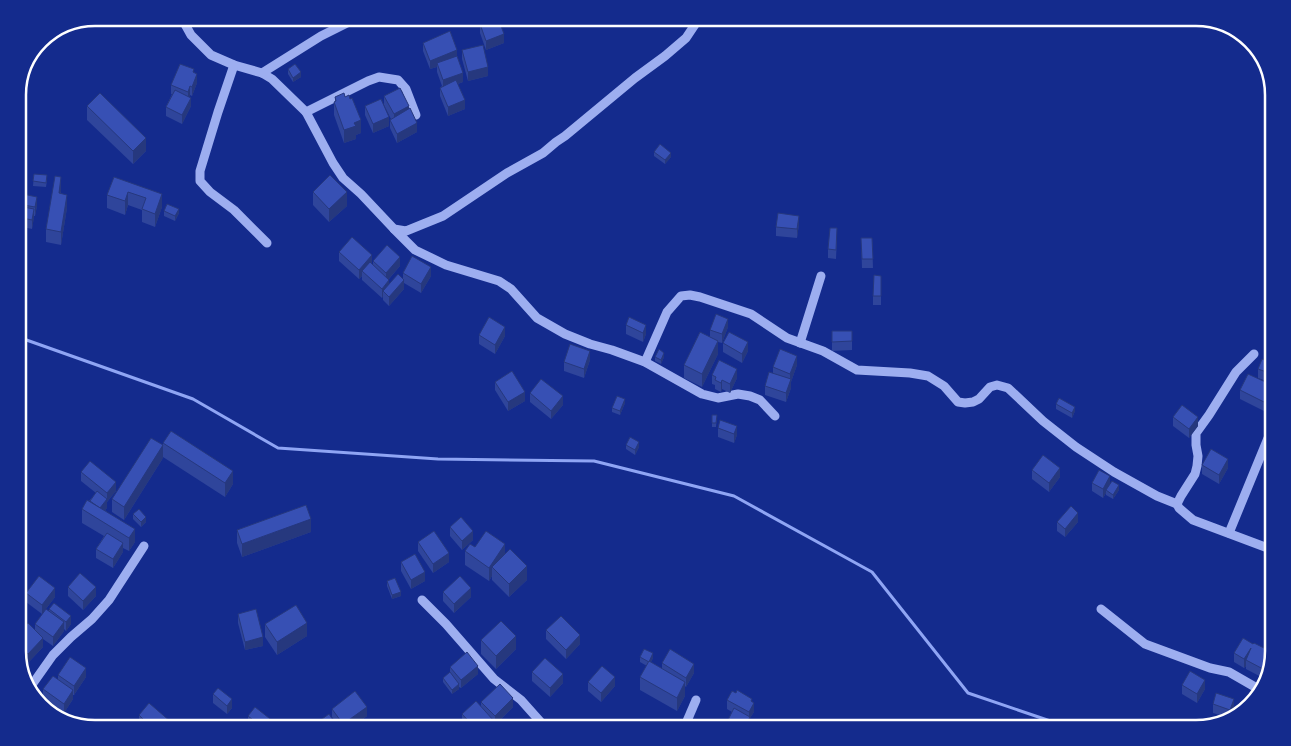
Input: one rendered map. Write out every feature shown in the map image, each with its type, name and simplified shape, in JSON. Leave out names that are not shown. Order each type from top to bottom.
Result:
[{"type":"street","points":[[186,26],[191,35],[211,55],[262,73],[272,79],[306,112],[343,178],[415,250],[446,265],[498,281],[511,289],[537,318],[565,334],[645,362],[702,394],[718,398],[738,394],[750,396],[760,400],[775,416]]},
{"type":"street","points":[[262,73],[321,36],[342,26]]},
{"type":"street","points":[[394,229],[406,231],[443,216],[506,173],[543,153],[672,50],[686,38],[694,26]]},
{"type":"street","points":[[234,64],[200,171],[200,181],[268,243]]},
{"type":"street","points":[[306,112],[379,77],[398,80],[406,89],[416,115]]},
{"type":"street","points":[[800,343],[821,276]]},
{"type":"street","points":[[645,362],[667,312],[681,296],[690,295],[751,314],[787,338],[823,351],[857,370],[928,376],[944,386],[958,402],[965,404],[973,402],[979,399],[990,387],[1008,388],[1043,421],[1076,447],[1114,472],[1157,496],[1177,504],[1193,520],[1265,547]]},
{"type":"street","points":[[1177,504],[1195,474],[1198,456],[1196,432],[1236,372],[1254,354]]},
{"type":"street","points":[[1229,533],[1265,445]]},
{"type":"street","points":[[34,682],[53,655],[70,637],[92,619],[109,600],[144,546]]},
{"type":"street","points":[[422,600],[494,678],[521,700],[539,720]]},
{"type":"street","points":[[1101,609],[1145,644],[1210,668],[1229,672],[1254,686]]},
{"type":"street","points":[[687,720],[696,700]]},
{"type":"building","points":[[481,26],[501,26],[504,34],[486,41]]},
{"type":"building","points":[[450,31],[457,50],[430,61],[423,43]]},
{"type":"building","points":[[483,45],[488,67],[468,72],[462,50]]},
{"type":"building","points":[[457,56],[463,73],[443,80],[437,63]]},
{"type":"building","points":[[180,64],[194,69],[193,72],[197,74],[188,92],[171,85]]},
{"type":"building","points":[[295,64],[301,72],[293,78],[288,69]]},
{"type":"building","points":[[456,80],[465,100],[448,107],[440,88]]},
{"type":"building","points":[[400,88],[409,106],[394,114],[384,96]]},
{"type":"building","points":[[175,90],[191,98],[182,115],[166,107]]},
{"type":"building","points":[[100,93],[146,138],[133,151],[87,106]]},
{"type":"building","points":[[344,93],[345,97],[349,95],[350,99],[352,98],[361,120],[354,123],[356,126],[344,130],[334,102],[336,101],[335,97]]},
{"type":"building","points":[[381,99],[389,117],[373,124],[365,106]]},
{"type":"building","points":[[410,108],[417,123],[397,134],[390,120]]},
{"type":"building","points":[[660,144],[671,153],[665,160],[654,152]]},
{"type":"building","points":[[34,174],[47,175],[46,183],[33,181]]},
{"type":"building","points":[[330,175],[347,192],[329,209],[313,192]]},
{"type":"building","points":[[55,176],[61,177],[59,193],[67,195],[61,232],[46,229]]},
{"type":"building","points":[[114,177],[162,194],[155,214],[142,209],[146,198],[128,192],[125,201],[107,195]]},
{"type":"building","points":[[26,195],[37,197],[35,207],[26,205]]},
{"type":"building","points":[[167,204],[179,209],[175,216],[164,211]]},
{"type":"building","points":[[26,208],[34,209],[32,220],[26,219]]},
{"type":"building","points":[[778,213],[799,216],[797,229],[776,227]]},
{"type":"building","points":[[830,228],[837,228],[836,250],[828,249]]},
{"type":"building","points":[[352,237],[372,255],[359,270],[339,252]]},
{"type":"building","points":[[861,238],[872,238],[873,259],[862,259]]},
{"type":"building","points":[[387,245],[400,257],[386,273],[373,261]]},
{"type":"building","points":[[412,256],[431,267],[421,284],[403,273]]},
{"type":"building","points":[[370,262],[389,280],[382,289],[362,271]]},
{"type":"building","points":[[398,274],[404,280],[389,297],[383,291]]},
{"type":"building","points":[[874,275],[881,276],[881,296],[873,296]]},
{"type":"building","points":[[716,314],[728,319],[722,334],[710,330]]},
{"type":"building","points":[[489,317],[505,327],[495,345],[479,335]]},
{"type":"building","points":[[629,317],[646,325],[643,333],[626,325]]},
{"type":"building","points":[[832,331],[852,331],[852,341],[832,342]]},
{"type":"building","points":[[700,332],[718,341],[702,374],[684,365]]},
{"type":"building","points":[[729,332],[748,342],[742,354],[723,343]]},
{"type":"building","points":[[570,344],[590,351],[584,369],[564,362]]},
{"type":"building","points":[[659,349],[664,353],[661,360],[655,357]]},
{"type":"building","points":[[780,349],[797,356],[790,374],[773,367]]},
{"type":"building","points":[[1262,359],[1265,360],[1265,372],[1258,369]]},
{"type":"building","points":[[719,360],[737,369],[730,384],[722,380],[721,383],[715,380],[716,377],[712,375]]},
{"type":"building","points":[[512,371],[525,392],[508,402],[495,382]]},
{"type":"building","points":[[769,372],[791,379],[786,393],[765,386]]},
{"type":"building","points":[[1248,374],[1265,382],[1265,400],[1264,402],[1240,390]]},
{"type":"building","points":[[541,379],[563,396],[551,411],[530,393]]},
{"type":"building","points":[[617,396],[625,399],[620,411],[612,408]]},
{"type":"building","points":[[1059,398],[1075,407],[1072,413],[1056,404]]},
{"type":"building","points":[[1182,405],[1198,417],[1189,429],[1173,417]]},
{"type":"building","points":[[712,415],[717,415],[716,423],[712,423]]},
{"type":"building","points":[[720,420],[737,426],[734,434],[718,428]]},
{"type":"building","points":[[171,431],[233,471],[225,483],[163,443]]},
{"type":"building","points":[[630,437],[639,442],[635,450],[626,445]]},
{"type":"building","points":[[151,438],[163,445],[124,507],[112,499]]},
{"type":"building","points":[[1211,449],[1228,459],[1219,475],[1202,465]]},
{"type":"building","points":[[1043,455],[1060,468],[1049,483],[1032,470]]},
{"type":"building","points":[[90,461],[116,482],[107,493],[81,472]]},
{"type":"building","points":[[1099,470],[1110,476],[1103,489],[1092,483]]},
{"type":"building","points":[[1112,481],[1119,485],[1113,495],[1106,490]]},
{"type":"building","points":[[97,491],[107,499],[100,508],[90,501]]},
{"type":"building","points":[[87,500],[135,529],[129,538],[82,509]]},
{"type":"building","points":[[306,505],[311,519],[242,544],[237,530]]},
{"type":"building","points":[[1071,506],[1078,513],[1065,529],[1057,522]]},
{"type":"building","points":[[139,509],[146,517],[141,522],[133,514]]},
{"type":"building","points":[[461,517],[473,531],[462,541],[450,527]]},
{"type":"building","points":[[434,531],[449,553],[433,564],[418,542]]},
{"type":"building","points":[[486,531],[505,544],[489,568],[465,551],[470,544],[475,547]]},
{"type":"building","points":[[107,533],[123,543],[113,559],[96,549]]},
{"type":"building","points":[[510,549],[527,566],[509,584],[492,567]]},
{"type":"building","points":[[415,554],[425,572],[411,580],[401,562]]},
{"type":"building","points":[[80,573],[96,587],[83,601],[68,587]]},
{"type":"building","points":[[39,576],[55,588],[42,605],[26,593]]},
{"type":"building","points":[[460,576],[471,588],[454,604],[443,592]]},
{"type":"building","points":[[395,578],[401,592],[392,595],[387,581]]},
{"type":"building","points":[[54,603],[71,616],[66,622],[49,609]]},
{"type":"building","points":[[296,605],[307,623],[277,642],[265,624]]},
{"type":"building","points":[[46,609],[64,622],[53,637],[35,624]]},
{"type":"building","points":[[256,609],[263,637],[245,642],[238,614]]},
{"type":"building","points":[[561,616],[580,635],[566,650],[546,630]]},
{"type":"building","points":[[501,621],[516,636],[496,656],[481,640]]},
{"type":"building","points":[[28,623],[43,638],[28,654],[26,652],[26,625]]},
{"type":"building","points":[[1243,638],[1265,648],[1262,668],[1246,660],[1251,648],[1244,659],[1234,653]]},
{"type":"building","points":[[644,649],[653,653],[649,662],[640,657]]},
{"type":"building","points":[[670,649],[694,664],[686,678],[662,663]]},
{"type":"building","points":[[467,652],[478,666],[461,680],[450,667]]},
{"type":"building","points":[[70,657],[86,668],[74,686],[58,675]]},
{"type":"building","points":[[545,658],[563,674],[550,688],[532,672]]},
{"type":"building","points":[[649,661],[685,682],[677,698],[640,677]]},
{"type":"building","points":[[602,666],[615,677],[601,693],[588,682]]},
{"type":"building","points":[[1190,671],[1205,680],[1197,694],[1182,685]]},
{"type":"building","points":[[450,672],[459,684],[452,690],[443,678]]},
{"type":"building","points":[[53,676],[73,690],[64,704],[43,689]]},
{"type":"building","points":[[500,684],[513,698],[495,716],[481,702]]},
{"type":"building","points":[[218,688],[232,699],[227,706],[213,694]]},
{"type":"building","points":[[737,690],[752,699],[751,701],[754,703],[749,712],[727,700],[732,691],[736,693]]},
{"type":"building","points":[[355,691],[367,707],[349,720],[340,720],[332,709]]},
{"type":"building","points":[[1216,693],[1234,699],[1230,710],[1213,704]]},
{"type":"building","points":[[476,701],[493,720],[468,720],[462,714]]},
{"type":"building","points":[[149,703],[169,720],[144,720],[139,715]]},
{"type":"building","points":[[255,707],[271,720],[253,720],[248,716]]},
{"type":"building","points":[[734,708],[750,717],[748,720],[728,720]]},
{"type":"building","points":[[329,714],[333,720],[321,720]]},
{"type":"waterway","points":[[26,340],[193,399],[278,448],[438,459],[594,461],[734,496],[872,572],[968,693],[1047,720]]}]
